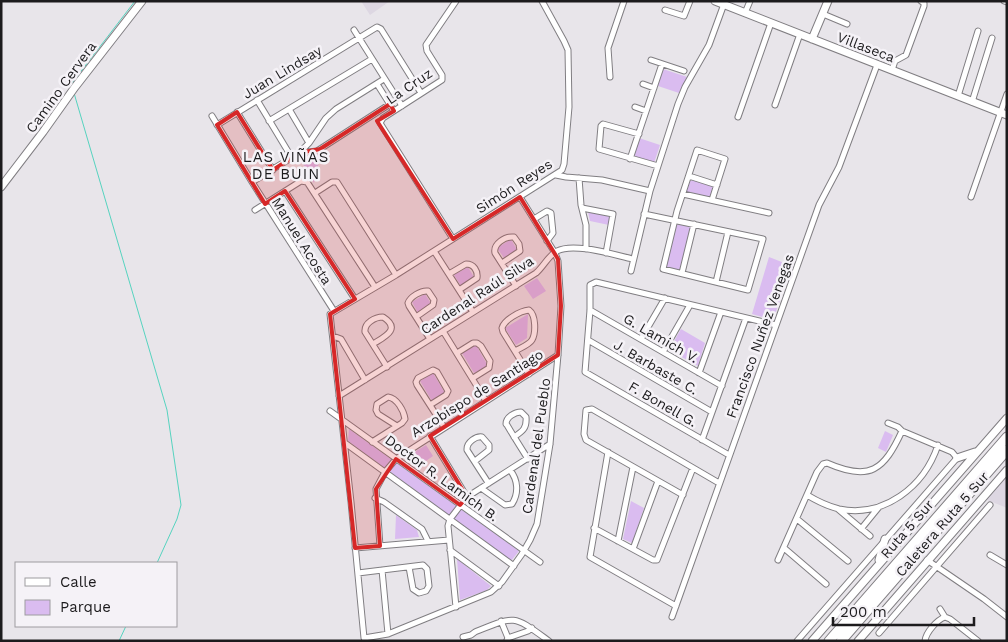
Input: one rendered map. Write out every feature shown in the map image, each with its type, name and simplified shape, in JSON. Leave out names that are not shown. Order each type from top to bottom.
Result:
[{"type":"highway","name":"Ruta 5 Sur","points":[[829,641],[1007,437]]},
{"type":"highway","name":"Ruta 5 Sur","points":[[841,641],[1007,450]]},
{"type":"main road","name":"Camino Cervera","points":[[1,187],[44,132],[73,89],[142,1]]},
{"type":"main road","name":"Villaseca","points":[[715,1],[1004,114]]},
{"type":"main road","points":[[812,39],[828,1]]},
{"type":"main road","name":"Caletera Ruta 5 Sur","points":[[812,641],[1007,418]]},
{"type":"main road","points":[[957,458],[978,451]]},
{"type":"main road","name":"Caletera Ruta 5 Sur","points":[[858,641],[1007,470]]},
{"type":"main road","points":[[878,564],[885,539]]},
{"type":"street","name":"La Cruz","points":[[453,239],[381,126],[382,119],[442,78],[427,51],[426,45],[456,1]]},
{"type":"street","name":"Simón Reyes","points":[[332,313],[556,175],[563,166],[568,126],[568,54],[564,41],[542,1]]},
{"type":"street","points":[[610,77],[608,48],[624,1]]},
{"type":"street","points":[[665,10],[684,16],[690,1]]},
{"type":"street","points":[[745,13],[750,1]]},
{"type":"street","points":[[892,70],[895,61],[906,54],[924,6],[921,1]]},
{"type":"street","points":[[631,271],[650,191],[682,96],[709,45],[724,4]]},
{"type":"street","points":[[823,14],[848,24]]},
{"type":"street","points":[[738,117],[771,23]]},
{"type":"street","name":"Juan Lindsay","points":[[217,124],[359,39],[374,28],[380,28],[421,93]]},
{"type":"street","points":[[354,30],[402,106]]},
{"type":"street","points":[[958,96],[978,31]]},
{"type":"street","points":[[776,105],[800,34]]},
{"type":"street","points":[[972,102],[992,38]]},
{"type":"street","points":[[269,121],[372,59]]},
{"type":"street","points":[[651,60],[684,71]]},
{"type":"street","points":[[630,159],[662,64]]},
{"type":"street","name":"Francisco Nuñez Venegas","points":[[672,617],[819,205],[839,167],[877,65]]},
{"type":"street","points":[[252,182],[299,153],[309,143],[326,118],[336,109],[384,79]]},
{"type":"street","points":[[377,84],[394,110]]},
{"type":"street","points":[[643,84],[654,88]]},
{"type":"street","points":[[971,197],[1004,114],[1007,94]]},
{"type":"street","points":[[257,100],[292,158]]},
{"type":"street","points":[[299,153],[317,151],[390,104]]},
{"type":"street","points":[[635,107],[646,111]]},
{"type":"street","points":[[289,109],[309,143]]},
{"type":"street","points":[[237,112],[273,170]]},
{"type":"street","name":"Manuel Acosta","points":[[212,116],[332,313]]},
{"type":"street","points":[[639,134],[606,123],[603,124],[601,126],[599,149],[658,166]]},
{"type":"street","points":[[644,214],[675,220],[763,239],[748,290],[664,269],[675,220],[697,150],[725,159],[712,200]]},
{"type":"street","points":[[556,175],[602,180],[650,191]]},
{"type":"street","points":[[689,176],[717,185]]},
{"type":"street","points":[[579,178],[586,225],[586,249]]},
{"type":"street","points":[[255,210],[301,181],[306,181],[376,287]]},
{"type":"street","points":[[315,193],[332,182],[337,182],[396,275]]},
{"type":"street","points":[[286,191],[355,299]]},
{"type":"street","points":[[683,194],[769,213]]},
{"type":"street","name":"Cardenal del Pueblo","points":[[332,313],[332,336],[345,442],[364,638],[388,634],[488,594],[499,586],[514,566],[524,551],[537,524],[550,444],[561,298],[559,265],[555,252],[520,197]]},
{"type":"street","points":[[582,208],[613,214],[606,253]]},
{"type":"street","points":[[534,219],[548,211],[551,213],[552,233],[548,240]]},
{"type":"street","points":[[682,273],[694,224]]},
{"type":"street","points":[[716,282],[728,232]]},
{"type":"street","points":[[502,263],[520,251],[519,244],[514,237],[508,237],[495,247],[494,251],[516,286]]},
{"type":"street","points":[[555,252],[568,248],[586,249],[633,259]]},
{"type":"street","points":[[434,251],[473,312]]},
{"type":"street","name":"Cardenal Raúl Silva","points":[[340,396],[516,286],[538,271],[555,252]]},
{"type":"street","points":[[449,274],[466,264],[474,267],[477,278],[459,290]]},
{"type":"street","points":[[588,340],[589,286],[591,283],[596,282],[776,325]]},
{"type":"street","points":[[416,317],[433,305],[434,300],[428,291],[422,291],[409,300],[409,305],[416,317],[430,339]]},
{"type":"street","points":[[641,339],[664,298]]},
{"type":"street","points":[[663,352],[690,305]]},
{"type":"street","points":[[515,352],[532,338],[534,317],[529,310],[524,311],[502,327],[503,332],[515,352],[529,374]]},
{"type":"street","name":"G. Lamich V.","points":[[590,310],[722,386]]},
{"type":"street","points":[[699,373],[720,312]]},
{"type":"street","points":[[373,344],[391,331],[391,326],[383,317],[368,323],[365,327],[365,332],[387,366]]},
{"type":"street","points":[[702,440],[746,318]]},
{"type":"street","points":[[443,331],[486,401]]},
{"type":"street","points":[[332,336],[341,339],[365,380]]},
{"type":"street","name":"F. Bonell G.","points":[[588,340],[585,372],[729,455]]},
{"type":"street","name":"J. Barbaste C.","points":[[588,340],[712,412]]},
{"type":"street","points":[[457,353],[472,343],[480,344],[490,361],[489,368],[472,378]]},
{"type":"street","name":"Arzobispo de Santiago","points":[[376,498],[376,487],[396,459],[558,356]]},
{"type":"street","points":[[430,405],[446,395],[448,391],[438,372],[433,370],[418,378],[416,382],[430,405],[444,427]]},
{"type":"street","points":[[372,442],[397,426],[403,422],[405,415],[395,399],[388,397],[377,404],[376,410],[378,414],[397,426]]},
{"type":"street","points":[[683,495],[586,440],[584,437],[585,413],[587,409],[592,409],[719,483]]},
{"type":"street","name":"Doctor R. Lamich B.","points":[[330,411],[540,562]]},
{"type":"street","points":[[514,436],[524,430],[526,426],[526,415],[521,412],[516,413],[506,421],[507,425],[528,459]]},
{"type":"street","points":[[797,641],[957,458],[952,452],[902,431],[888,423]]},
{"type":"street","points":[[778,560],[817,472],[823,464],[827,463],[841,469],[857,472],[875,469],[885,462],[902,431]]},
{"type":"street","points":[[430,436],[467,497]]},
{"type":"street","points":[[474,461],[489,450],[489,445],[482,437],[477,438],[467,446],[474,461],[488,484]]},
{"type":"street","name":"Doctor R. Lamich B.","points":[[345,442],[514,566]]},
{"type":"street","points":[[456,607],[448,526],[450,519],[467,497],[550,444]]},
{"type":"street","points":[[807,495],[838,508],[858,510],[879,507],[891,502],[911,489],[928,468],[938,445]]},
{"type":"street","points":[[608,452],[590,556],[676,606]]},
{"type":"street","points":[[618,541],[633,467]]},
{"type":"street","points":[[594,528],[657,560],[693,468]]},
{"type":"street","points":[[481,488],[505,505],[512,504],[515,500],[517,485],[516,479],[510,470]]},
{"type":"street","points":[[633,549],[658,481]]},
{"type":"street","points":[[376,498],[380,546]]},
{"type":"street","points":[[376,498],[422,529],[428,541]]},
{"type":"street","points":[[878,633],[990,505]]},
{"type":"street","points":[[861,530],[879,507]]},
{"type":"street","points":[[838,508],[870,536]]},
{"type":"street","points":[[797,519],[848,560]]},
{"type":"street","points":[[355,548],[449,540]]},
{"type":"street","points":[[784,548],[826,584]]},
{"type":"street","points":[[450,550],[499,586]]},
{"type":"street","points":[[990,555],[1006,563]]},
{"type":"street","points":[[927,560],[1006,616]]},
{"type":"street","points":[[358,573],[423,565],[427,568],[429,586],[426,591],[419,593],[413,589],[409,567]]},
{"type":"street","points":[[382,570],[388,634]]},
{"type":"street","points":[[940,609],[944,617],[950,619],[978,641]]},
{"type":"street","points":[[925,641],[926,636],[944,617]]},
{"type":"street","points":[[463,637],[471,638],[475,632],[510,619],[517,620],[532,628],[549,641]]},
{"type":"street","points":[[501,621],[508,639],[528,632],[532,628]]},
{"type":"street","points":[[967,641],[972,636]]},
{"type":"highlighted area","points":[[390,104],[394,111],[377,121],[453,239],[520,197],[558,259],[561,306],[558,355],[430,436],[467,497],[460,505],[396,459],[376,489],[380,546],[355,548],[330,314],[355,299],[285,191],[265,204],[217,125],[237,112],[273,170],[299,153],[320,149]]},
{"type":"shaded area","points":[[361,1],[390,1],[370,15]]},
{"type":"shaded area","points":[[1007,475],[1007,508],[985,499]]},
{"type":"green space","points":[[663,69],[687,77],[679,93],[658,86]]},
{"type":"green space","points":[[639,138],[660,145],[654,163],[634,156]]},
{"type":"green space","points":[[322,150],[314,183],[299,157],[316,154]]},
{"type":"green space","points":[[693,180],[713,186],[711,197],[688,193],[686,191],[690,181]]},
{"type":"green space","points":[[588,212],[611,217],[609,225],[590,221]]},
{"type":"green space","points":[[675,224],[691,227],[681,271],[665,267]]},
{"type":"green space","points":[[511,239],[517,250],[504,258],[497,248]]},
{"type":"green space","points":[[769,257],[792,266],[773,320],[752,314]]},
{"type":"green space","points":[[468,267],[474,277],[461,286],[454,275]]},
{"type":"green space","points":[[537,278],[546,291],[533,299],[524,286]]},
{"type":"green space","points":[[425,294],[432,305],[418,313],[412,302]]},
{"type":"green space","points":[[528,314],[527,338],[516,345],[505,328]]},
{"type":"green space","points":[[681,329],[705,343],[698,366],[669,350]]},
{"type":"green space","points":[[476,345],[488,366],[474,373],[462,353]]},
{"type":"green space","points":[[433,373],[445,393],[432,401],[420,381]]},
{"type":"green space","points":[[349,429],[519,551],[511,561],[348,441]]},
{"type":"green space","points":[[885,431],[893,435],[886,452],[878,448]]},
{"type":"green space","points":[[426,445],[433,456],[416,468],[408,456]]},
{"type":"green space","points":[[631,501],[644,508],[632,543],[623,539]]},
{"type":"green space","points":[[396,515],[417,530],[419,537],[395,539]]},
{"type":"green space","points":[[457,559],[491,586],[487,590],[460,600]]},
{"type":"waterway","points":[[73,86],[72,83],[135,1]]},
{"type":"waterway","points":[[74,93],[167,410],[181,505],[177,519],[157,562]]},
{"type":"waterway","points":[[119,641],[126,627]]},
{"type":"district","name":"LAS VIÑAS DE BUIN","points":[[286,166]]}]
